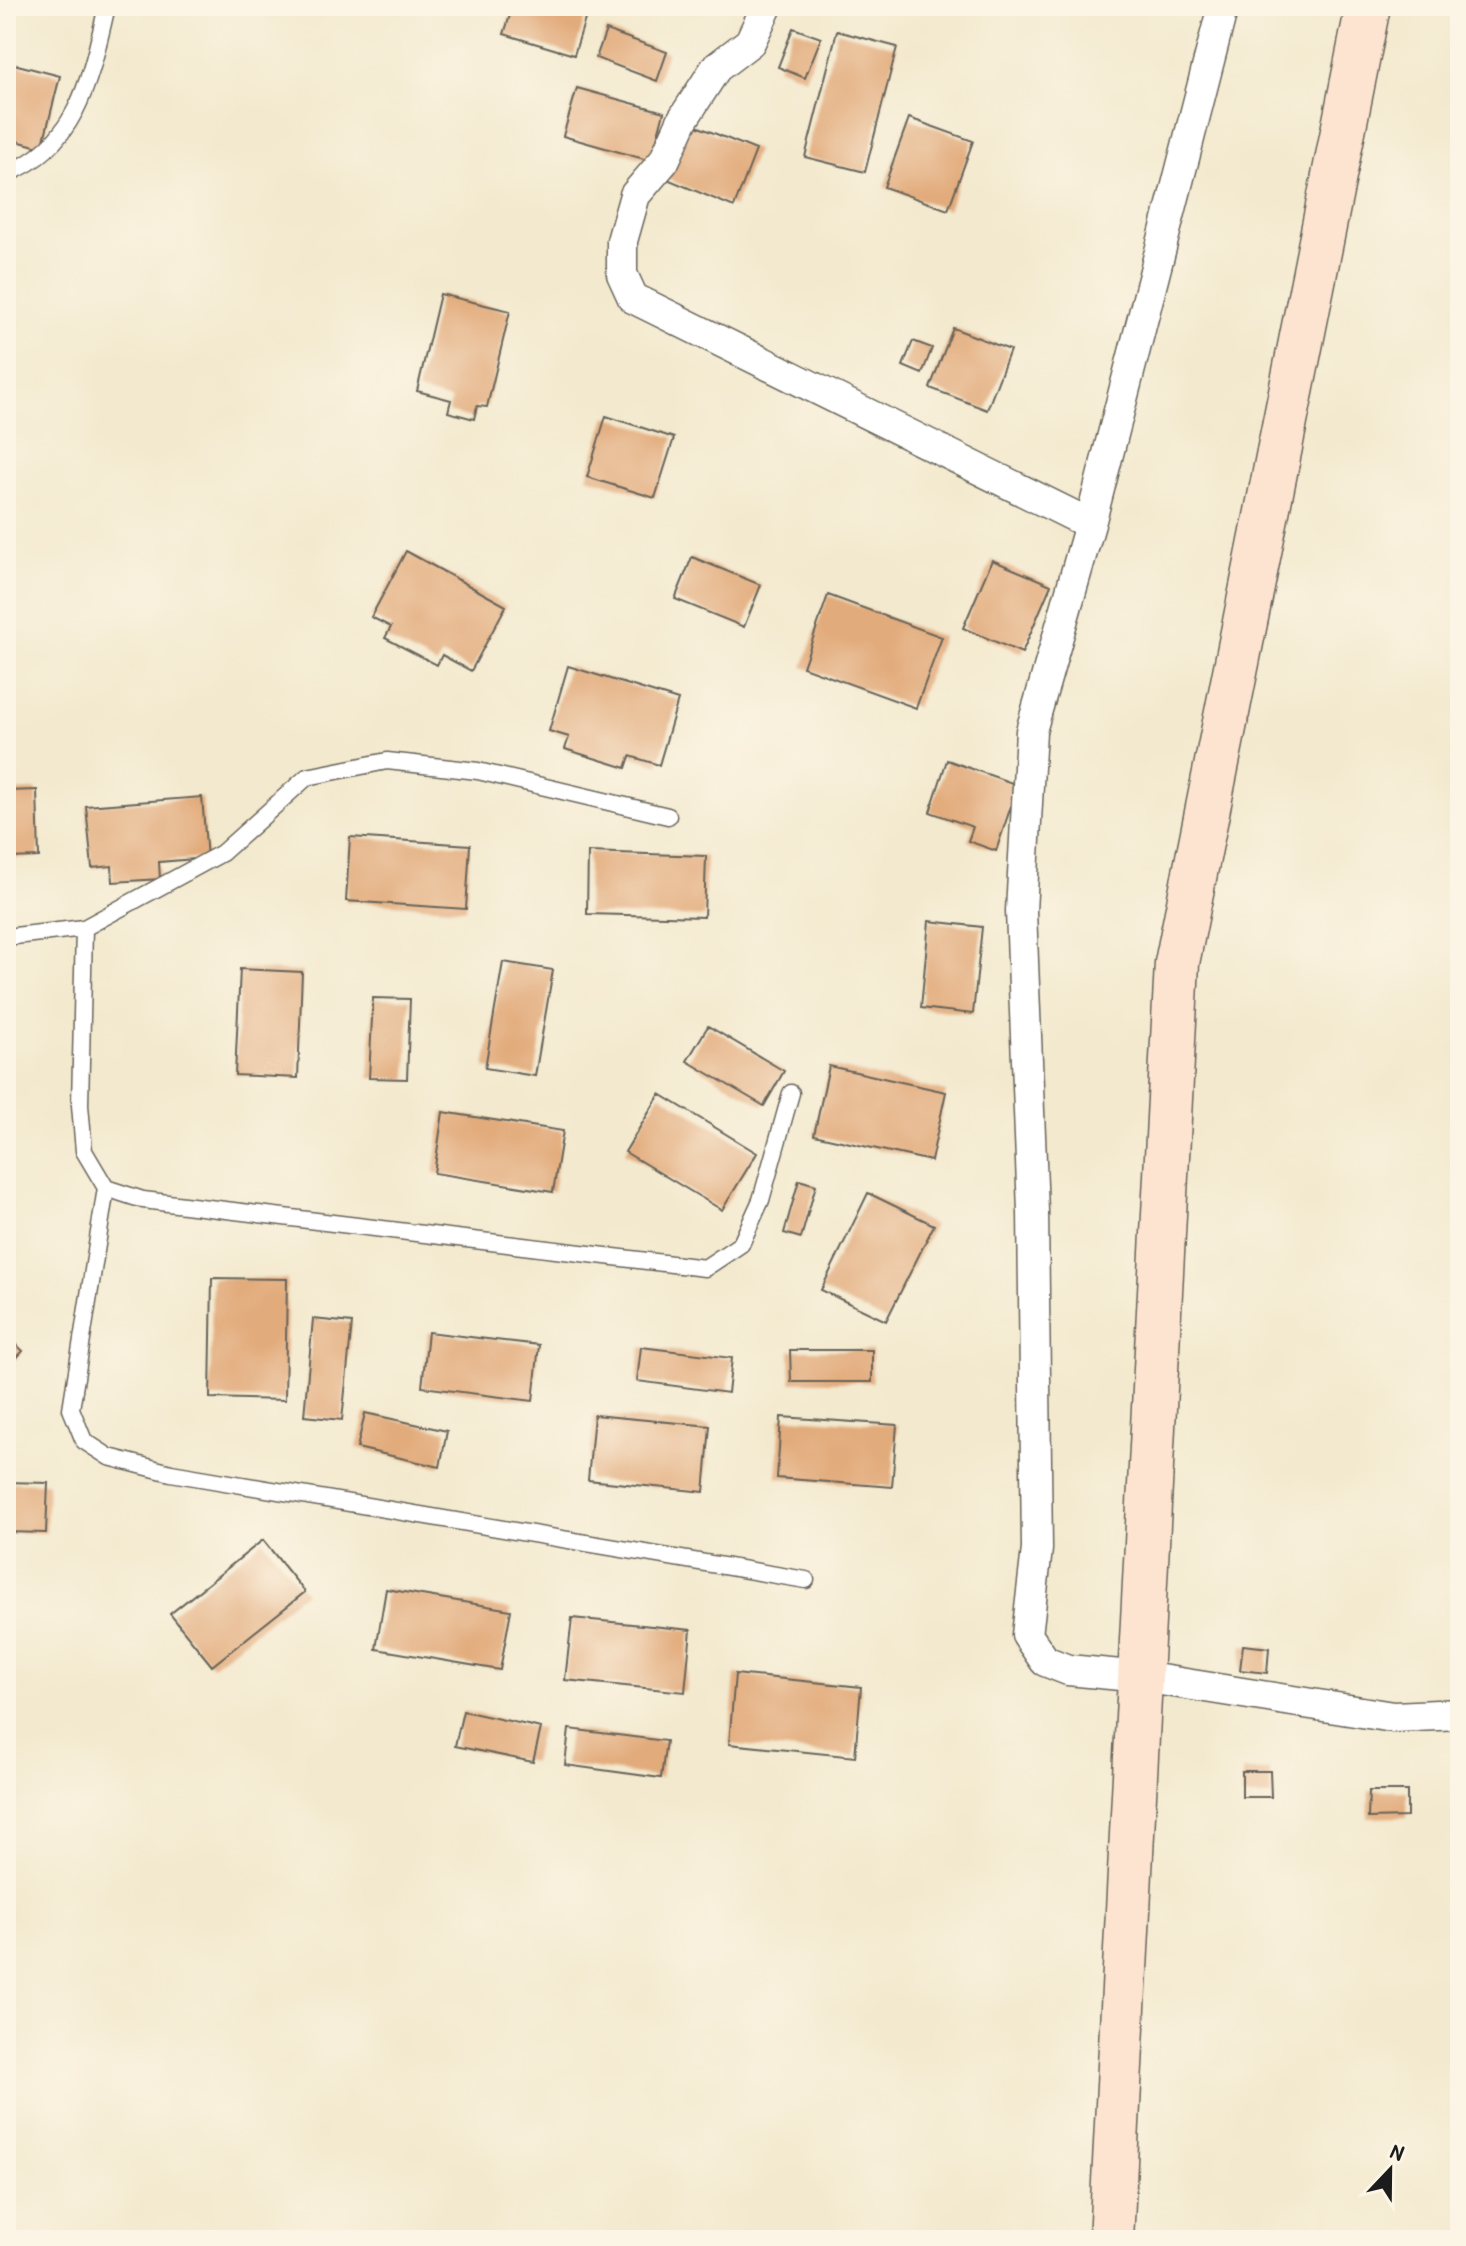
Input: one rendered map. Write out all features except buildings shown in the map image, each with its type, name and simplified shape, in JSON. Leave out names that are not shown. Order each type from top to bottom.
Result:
[{"type":"main road","points":[[1111,2240],[1177,963],[1368,6]]},
{"type":"street","points":[[767,6],[750,42],[716,68],[683,119],[664,161],[635,195],[622,241],[622,274],[633,298],[1090,524]]},
{"type":"street","points":[[1223,6],[1090,524],[1031,731],[1021,911],[1033,1211],[1037,1549],[1027,1635],[1045,1661],[1068,1670],[1142,1677],[1393,1717],[1460,1714]]},
{"type":"lane","points":[[6,174],[31,164],[63,132],[89,84],[107,6]]},
{"type":"lane","points":[[6,937],[84,928],[222,853],[307,777],[387,761],[478,771],[668,816]]},
{"type":"lane","points":[[84,928],[81,1120],[84,1151],[106,1188],[71,1409],[84,1441],[109,1457],[171,1473],[806,1580]]},
{"type":"lane","points":[[106,1188],[143,1200],[705,1268],[741,1244],[761,1200],[791,1093]]}]
